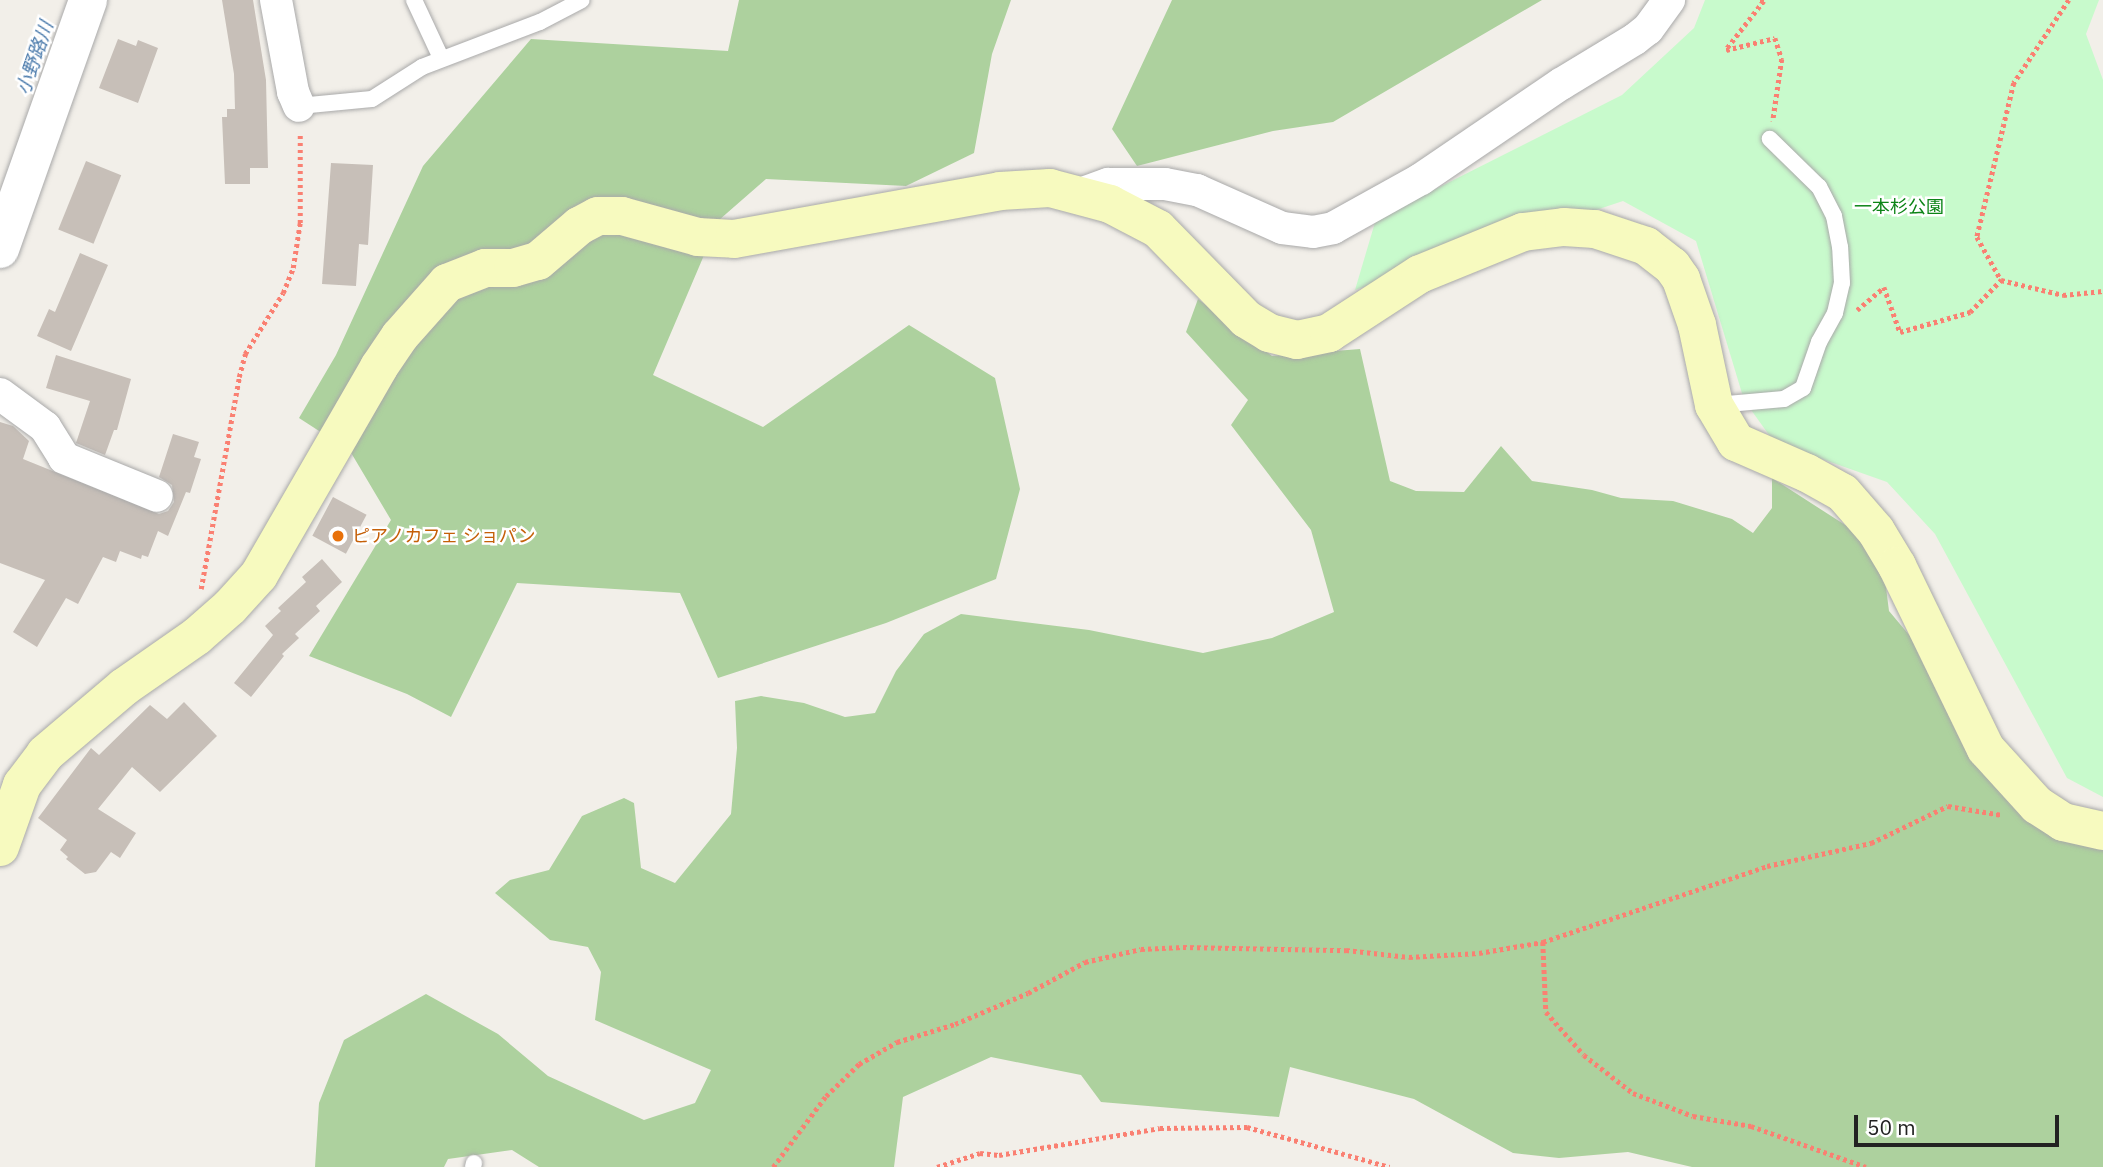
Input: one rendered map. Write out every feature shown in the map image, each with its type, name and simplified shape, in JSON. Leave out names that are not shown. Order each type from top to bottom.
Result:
[{"type":"main road","points":[[0,847],[22,785],[45,754],[124,687],[197,636],[230,607],[259,575],[379,367],[400,336],[447,284],[485,268],[513,268],[538,261],[579,226],[598,216],[622,216],[698,237],[734,239],[1000,191],[1050,188],[1110,204],[1158,229],[1246,319],[1269,333],[1297,340],[1318,337],[1339,328],[1420,274],[1504,238],[1554,227],[1613,233],[1659,254],[1681,279],[1697,325],[1714,405],[1736,442],[1807,473],[1843,493],[1876,531],[1897,566],[1986,749],[2037,805],[2063,822],[2103,831]]},
{"type":"street","points":[[0,249],[88,0]]},
{"type":"street","points":[[276,0],[293,92],[299,106]]},
{"type":"street","points":[[1080,194],[1108,184],[1165,184],[1197,190],[1282,228],[1313,232],[1334,228],[1421,179],[1561,84],[1635,39],[1648,29],[1669,0]]},
{"type":"street","points":[[0,394],[45,427],[64,458],[157,496]]},
{"type":"lane","points":[[414,0],[441,58]]},
{"type":"lane","points":[[299,106],[372,99],[441,58],[540,22],[582,0]]},
{"type":"lane","points":[[1714,405],[1784,399],[1803,388],[1819,342],[1835,313],[1842,283],[1840,247],[1833,216],[1819,187],[1770,139]]},
{"type":"path","points":[[1760,0],[1764,1],[1726,50],[1775,38],[1782,60],[1770,139]]},
{"type":"path","points":[[2069,0],[2014,83],[1977,237],[2001,280],[2063,295],[2103,291]]},
{"type":"path","points":[[197,596],[205,578],[234,399],[245,354],[283,293],[293,268],[300,223],[299,106]]},
{"type":"path","points":[[1819,342],[1884,287],[1900,332],[1970,312],[2001,280]]},
{"type":"path","points":[[773,1167],[827,1096],[859,1064],[897,1041],[979,1014],[1028,993],[1084,962],[1141,949],[1183,947],[1346,950],[1409,957],[1479,953],[1543,942],[1767,866],[1871,843],[1948,806],[2014,818]]},
{"type":"path","points":[[1543,942],[1546,1012],[1584,1055],[1633,1093],[1693,1116],[1751,1126],[1866,1167]]},
{"type":"path","points":[[937,1167],[980,1153],[999,1155],[1160,1128],[1247,1127],[1390,1167]]},
{"type":"green space","points":[[739,0],[1011,0],[992,54],[974,153],[906,186],[766,179],[719,220],[653,375],[763,427],[909,325],[995,378],[1020,489],[996,579],[886,623],[718,678],[680,593],[517,583],[451,717],[407,694],[309,656],[391,520],[350,451],[299,418],[336,355],[423,166],[531,39],[728,51]]},
{"type":"green space","points":[[1172,0],[1542,0],[1333,122],[1273,131],[1137,166],[1112,129]]},
{"type":"green space","name":"一本杉公園","points":[[1705,0],[2099,0],[2086,34],[2103,80],[2103,797],[2067,778],[1935,534],[1887,482],[1774,442],[1744,400],[1696,241],[1623,201],[1355,290],[1376,219],[1622,95],[1694,28]]},
{"type":"green space","points":[[1198,299],[1272,356],[1360,349],[1390,481],[1416,491],[1464,492],[1501,446],[1532,481],[1592,490],[1621,498],[1673,501],[1732,519],[1753,533],[1772,508],[1772,478],[1881,548],[1889,611],[1936,667],[1980,750],[2103,838],[2103,1167],[1692,1167],[1628,1152],[1559,1158],[1513,1153],[1414,1099],[1290,1067],[1279,1117],[1101,1102],[1081,1075],[991,1057],[903,1097],[894,1167],[539,1167],[512,1150],[448,1159],[444,1167],[315,1167],[319,1103],[344,1040],[426,994],[498,1034],[548,1076],[644,1120],[695,1103],[711,1070],[595,1020],[601,972],[588,947],[550,940],[495,893],[510,880],[549,870],[582,816],[624,798],[634,803],[641,868],[675,883],[731,814],[737,748],[735,701],[761,696],[804,703],[845,717],[875,713],[896,671],[924,634],[961,614],[1089,630],[1203,653],[1272,638],[1334,612],[1311,530],[1231,425],[1248,400],[1186,332]]},
{"type":"building","points":[[222,0],[253,0],[266,80],[268,168],[250,168],[250,184],[225,184],[222,117],[227,117],[227,109],[235,109],[234,74]]},
{"type":"building","points":[[118,39],[136,46],[138,40],[158,48],[138,103],[99,88]]},
{"type":"building","points":[[86,161],[121,175],[94,244],[58,230]]},
{"type":"building","points":[[331,163],[373,165],[368,245],[359,244],[356,286],[322,284]]},
{"type":"building","points":[[80,253],[108,265],[71,351],[37,336],[49,309],[55,312]]},
{"type":"building","points":[[56,355],[131,379],[117,430],[114,430],[105,455],[76,443],[90,401],[46,388]]},
{"type":"building","points":[[0,422],[13,426],[29,441],[23,459],[159,514],[168,511],[174,502],[172,485],[159,477],[173,434],[199,442],[194,457],[201,459],[190,493],[186,492],[168,536],[158,531],[148,557],[142,555],[141,559],[120,551],[116,562],[103,557],[78,604],[66,598],[37,647],[13,632],[45,580],[0,563]]},
{"type":"building","points":[[333,497],[367,515],[346,554],[312,536]]},
{"type":"building","points":[[322,559],[342,582],[316,606],[320,611],[295,634],[299,638],[282,654],[284,656],[251,697],[234,683],[273,635],[265,626],[281,611],[278,608],[306,582],[302,577]]},
{"type":"building","points":[[184,702],[217,736],[160,792],[132,767],[98,809],[136,833],[120,858],[111,852],[96,872],[85,874],[66,859],[68,857],[60,850],[67,840],[38,818],[91,748],[99,755],[150,705],[167,719]]},
{"type":"place","name":"ピアノカフェ ショパン","points":[[338,536]]},
{"type":"water label","name":"小野路川","points":[[35,58]]}]
